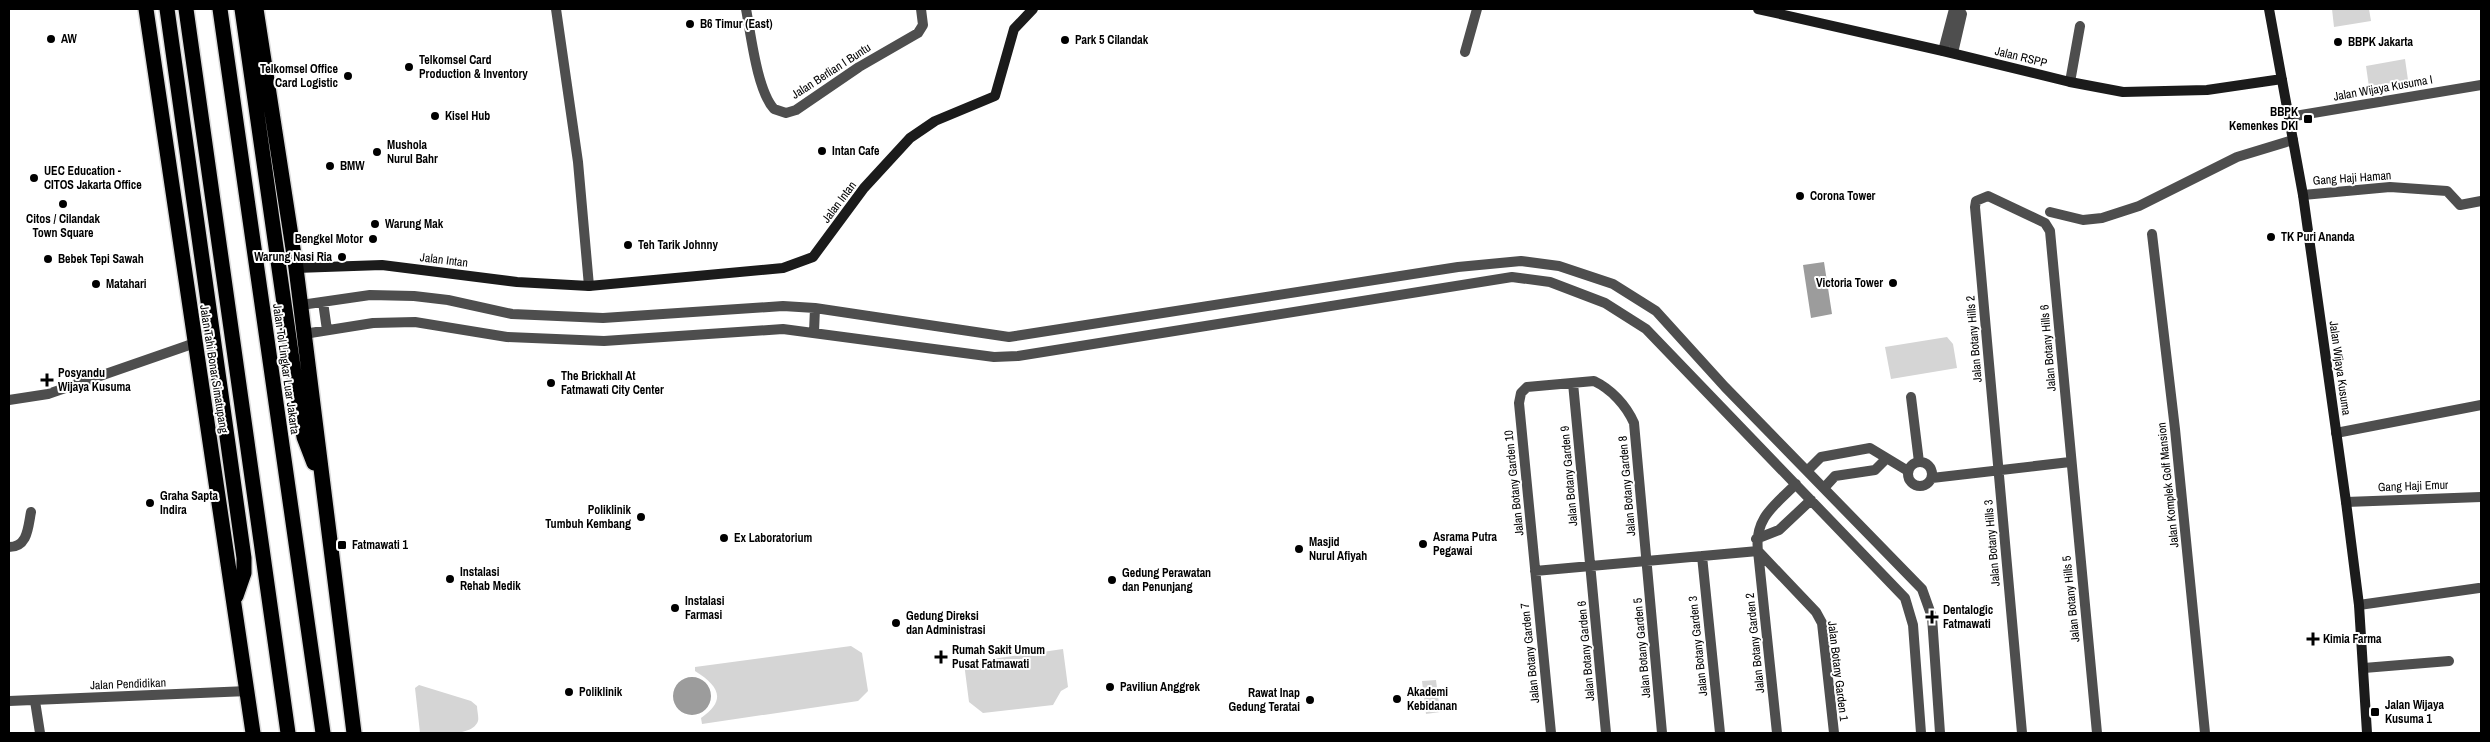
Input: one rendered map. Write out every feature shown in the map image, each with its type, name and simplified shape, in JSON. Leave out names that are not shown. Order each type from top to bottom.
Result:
[{"type":"highway","name":"Jalan Tahi Bonar Simatupang","points":[[146,9],[235,600],[253,733]]},
{"type":"highway","points":[[167,9],[244,558],[244,573],[235,600]]},
{"type":"highway","points":[[186,9],[288,733]]},
{"type":"highway","name":"Jalan Tol Lingkar Luar Jakarta","points":[[220,9],[324,733]]},
{"type":"highway","points":[[242,9],[300,415],[306,445],[321,481]]},
{"type":"highway","points":[[256,9],[296,268],[321,481],[354,733]]},
{"type":"street","points":[[556,9],[578,162],[589,286]]},
{"type":"street","name":"Jalan Berlian I Buntu","points":[[746,9],[754,53],[765,90],[774,110],[786,113],[796,110],[859,67],[918,33],[922,25],[921,9]]},
{"type":"street","name":"Jalan Intan","points":[[296,268],[382,265],[517,282],[589,286],[783,268],[813,257],[864,188],[910,138],[935,120],[995,96],[1014,30],[1033,9]]},
{"type":"street","points":[[1465,52],[1477,9]]},
{"type":"street","name":"Jalan RSPP","points":[[1758,9],[2070,82],[2143,93],[2208,90],[2282,79]]},
{"type":"street","points":[[1948,52],[1954,9]]},
{"type":"street","points":[[1948,52],[1962,14],[1959,9]]},
{"type":"street","name":"Jalan Wijaya Kusuma","points":[[2269,9],[2303,195],[2346,502],[2359,605],[2367,733]]},
{"type":"street","points":[[2070,82],[2080,26]]},
{"type":"street","name":"Jalan Wijaya Kusuma I","points":[[2289,117],[2481,84]]},
{"type":"street","points":[[2050,212],[2083,220],[2111,215],[2139,206],[2237,157],[2293,140]]},
{"type":"street","name":"Gang Haji Haman","points":[[2303,195],[2390,187],[2447,191],[2458,203],[2481,201]]},
{"type":"street","name":"Jalan Botany Hills 2","points":[[1998,469],[1975,208],[1976,201],[1988,196],[2045,223],[2050,232]]},
{"type":"street","name":"Jalan Botany Hills 6","points":[[2050,232],[2070,462]]},
{"type":"street","name":"Jalan Komplek Golf Mansion","points":[[2152,234],[2175,429],[2205,733]]},
{"type":"street","points":[[301,305],[370,296],[414,296],[448,300],[512,314],[602,318],[783,306],[815,308],[1009,337],[1458,267],[1521,261],[1559,266],[1614,284],[1656,311],[1725,387],[1922,589],[1932,617],[1940,733]]},
{"type":"street","points":[[1458,267],[1461,285]]},
{"type":"street","points":[[304,334],[373,323],[415,322],[507,338],[604,342],[783,329],[994,357],[1018,356],[1512,277],[1550,282],[1605,303],[1646,329],[1905,598],[1913,625],[1921,733]]},
{"type":"street","points":[[323,302],[327,330]]},
{"type":"street","points":[[814,332],[815,308]]},
{"type":"street","points":[[9,400],[48,394],[195,344]]},
{"type":"street","name":"Jalan Botany Garden 8","points":[[1573,383],[1594,381],[1604,385],[1628,410],[1634,423],[1647,561]]},
{"type":"street","name":"Jalan Botany Garden 10","points":[[1535,571],[1519,403],[1521,393],[1527,387],[1573,383]]},
{"type":"street","name":"Jalan Botany Garden 9","points":[[1573,383],[1590,566]]},
{"type":"street","points":[[1911,397],[1919,462]]},
{"type":"street","points":[[2336,433],[2481,405]]},
{"type":"street","points":[[1808,471],[1821,457],[1870,448],[1908,471],[1911,483],[1917,486],[1929,484],[1932,478],[1930,466],[1919,462],[1912,465],[1908,471]]},
{"type":"street","points":[[1824,488],[1834,476],[1875,470],[1886,459]]},
{"type":"street","points":[[1932,478],[2070,462]]},
{"type":"street","name":"Jalan Botany Hills 5","points":[[2070,462],[2097,733]]},
{"type":"street","name":"Jalan Botany Hills 3","points":[[1998,469],[2022,733]]},
{"type":"street","points":[[1756,539],[1764,514],[1796,484]]},
{"type":"street","name":"Gang Haji Emur","points":[[2346,502],[2481,497]]},
{"type":"street","points":[[1756,539],[1779,530],[1811,500]]},
{"type":"street","points":[[9,547],[19,545],[25,540],[31,512]]},
{"type":"street","name":"Jalan Botany Garden 2","points":[[1756,539],[1777,733]]},
{"type":"street","points":[[1535,571],[1758,551]]},
{"type":"street","name":"Jalan Botany Garden 1","points":[[1758,551],[1816,612],[1822,623],[1834,733]]},
{"type":"street","name":"Jalan Botany Garden 3","points":[[1702,556],[1720,733]]},
{"type":"street","name":"Jalan Botany Garden 5","points":[[1647,561],[1662,733]]},
{"type":"street","name":"Jalan Botany Garden 6","points":[[1590,566],[1606,733]]},
{"type":"street","name":"Jalan Botany Garden 7","points":[[1535,571],[1551,733]]},
{"type":"street","points":[[2359,605],[2479,588]]},
{"type":"street","points":[[2364,668],[2449,660]]},
{"type":"street","name":"Jalan Pendidikan","points":[[9,701],[248,691]]},
{"type":"street","points":[[35,701],[40,733]]},
{"type":"shaded area","points":[[2332,9],[2369,9],[2371,21],[2334,27]]},
{"type":"shaded area","points":[[2405,59],[2408,80],[2369,87],[2366,66]]},
{"type":"shaded area","points":[[1824,262],[1832,314],[1811,318],[1803,265]]},
{"type":"shaded area","points":[[1947,337],[1953,344],[1957,368],[1891,379],[1885,347]]},
{"type":"shaded area","points":[[851,646],[862,653],[868,691],[858,701],[702,724],[701,718],[714,705],[717,693],[710,682],[695,671],[695,667]]},
{"type":"shaded area","points":[[1063,649],[1068,687],[1061,691],[1053,705],[983,713],[969,702],[964,663]]},
{"type":"shaded area","points":[[692,677],[705,683],[711,696],[705,709],[692,715],[679,709],[673,696],[679,683]]},
{"type":"shaded area","points":[[1436,680],[1440,712],[1426,714],[1422,681]]},
{"type":"shaded area","points":[[419,685],[471,701],[477,706],[478,721],[468,730],[461,732],[443,734],[420,733],[415,688]]},
{"type":"place","name":"B6 Timur (East)","points":[[690,24]]},
{"type":"place","name":"AW","points":[[51,39]]},
{"type":"place","name":"Park 5 Cilandak","points":[[1065,40]]},
{"type":"place","name":"BBPK Jakarta","points":[[2338,42]]},
{"type":"place","name":"Telkomsel Card Production & Inventory","points":[[409,67]]},
{"type":"place","name":"Telkomsel Office Card Logistic","points":[[348,76]]},
{"type":"place","name":"Kisel Hub","points":[[435,116]]},
{"type":"place","name":"BBPK Kemenkes DKI","points":[[2308,119]]},
{"type":"place","name":"Intan Cafe","points":[[822,151]]},
{"type":"place","name":"Mushola Nurul Bahr","points":[[377,152]]},
{"type":"place","name":"BMW","points":[[330,166]]},
{"type":"place","name":"UEC Education - CITOS Jakarta Office","points":[[34,178]]},
{"type":"place","name":"Corona Tower","points":[[1800,196]]},
{"type":"place","name":"Citos / Cilandak Town Square","points":[[63,204]]},
{"type":"place","name":"Warung Mak","points":[[375,224]]},
{"type":"place","name":"TK Puri Ananda","points":[[2271,237]]},
{"type":"place","name":"Bengkel Motor","points":[[373,239]]},
{"type":"place","name":"Teh Tarik Johnny","points":[[628,245]]},
{"type":"place","name":"Warung Nasi Ria","points":[[342,257]]},
{"type":"place","name":"Bebek Tepi Sawah","points":[[48,259]]},
{"type":"place","name":"Victoria Tower","points":[[1893,283]]},
{"type":"place","name":"Matahari","points":[[96,284]]},
{"type":"place","name":"Posyandu Wijaya Kusuma","points":[[47,380]]},
{"type":"place","name":"The Brickhall At Fatmawati City Center","points":[[551,383]]},
{"type":"place","name":"Graha Sapta Indira","points":[[150,503]]},
{"type":"place","name":"Poliklinik Tumbuh Kembang","points":[[641,517]]},
{"type":"place","name":"Ex Laboratorium","points":[[724,538]]},
{"type":"place","name":"Asrama Putra Pegawai","points":[[1423,544]]},
{"type":"place","name":"Fatmawati 1","points":[[342,545]]},
{"type":"place","name":"Masjid Nurul Afiyah","points":[[1299,549]]},
{"type":"place","name":"Instalasi Rehab Medik","points":[[450,579]]},
{"type":"place","name":"Gedung Perawatan dan Penunjang","points":[[1112,580]]},
{"type":"place","name":"Instalasi Farmasi","points":[[675,608]]},
{"type":"place","name":"Dentalogic Fatmawati","points":[[1932,617]]},
{"type":"place","name":"Gedung Direksi dan Administrasi","points":[[896,623]]},
{"type":"place","name":"Kimia Farma","points":[[2313,639]]},
{"type":"place","name":"Rumah Sakit Umum Pusat Fatmawati","points":[[941,657]]},
{"type":"place","name":"Paviliun Anggrek","points":[[1110,687]]},
{"type":"place","name":"Poliklinik","points":[[569,692]]},
{"type":"place","name":"Akademi Kebidanan","points":[[1397,699]]},
{"type":"place","name":"Rawat Inap Gedung Teratai","points":[[1310,700]]},
{"type":"place","name":"Jalan Wijaya Kusuma 1","points":[[2375,712]]}]
